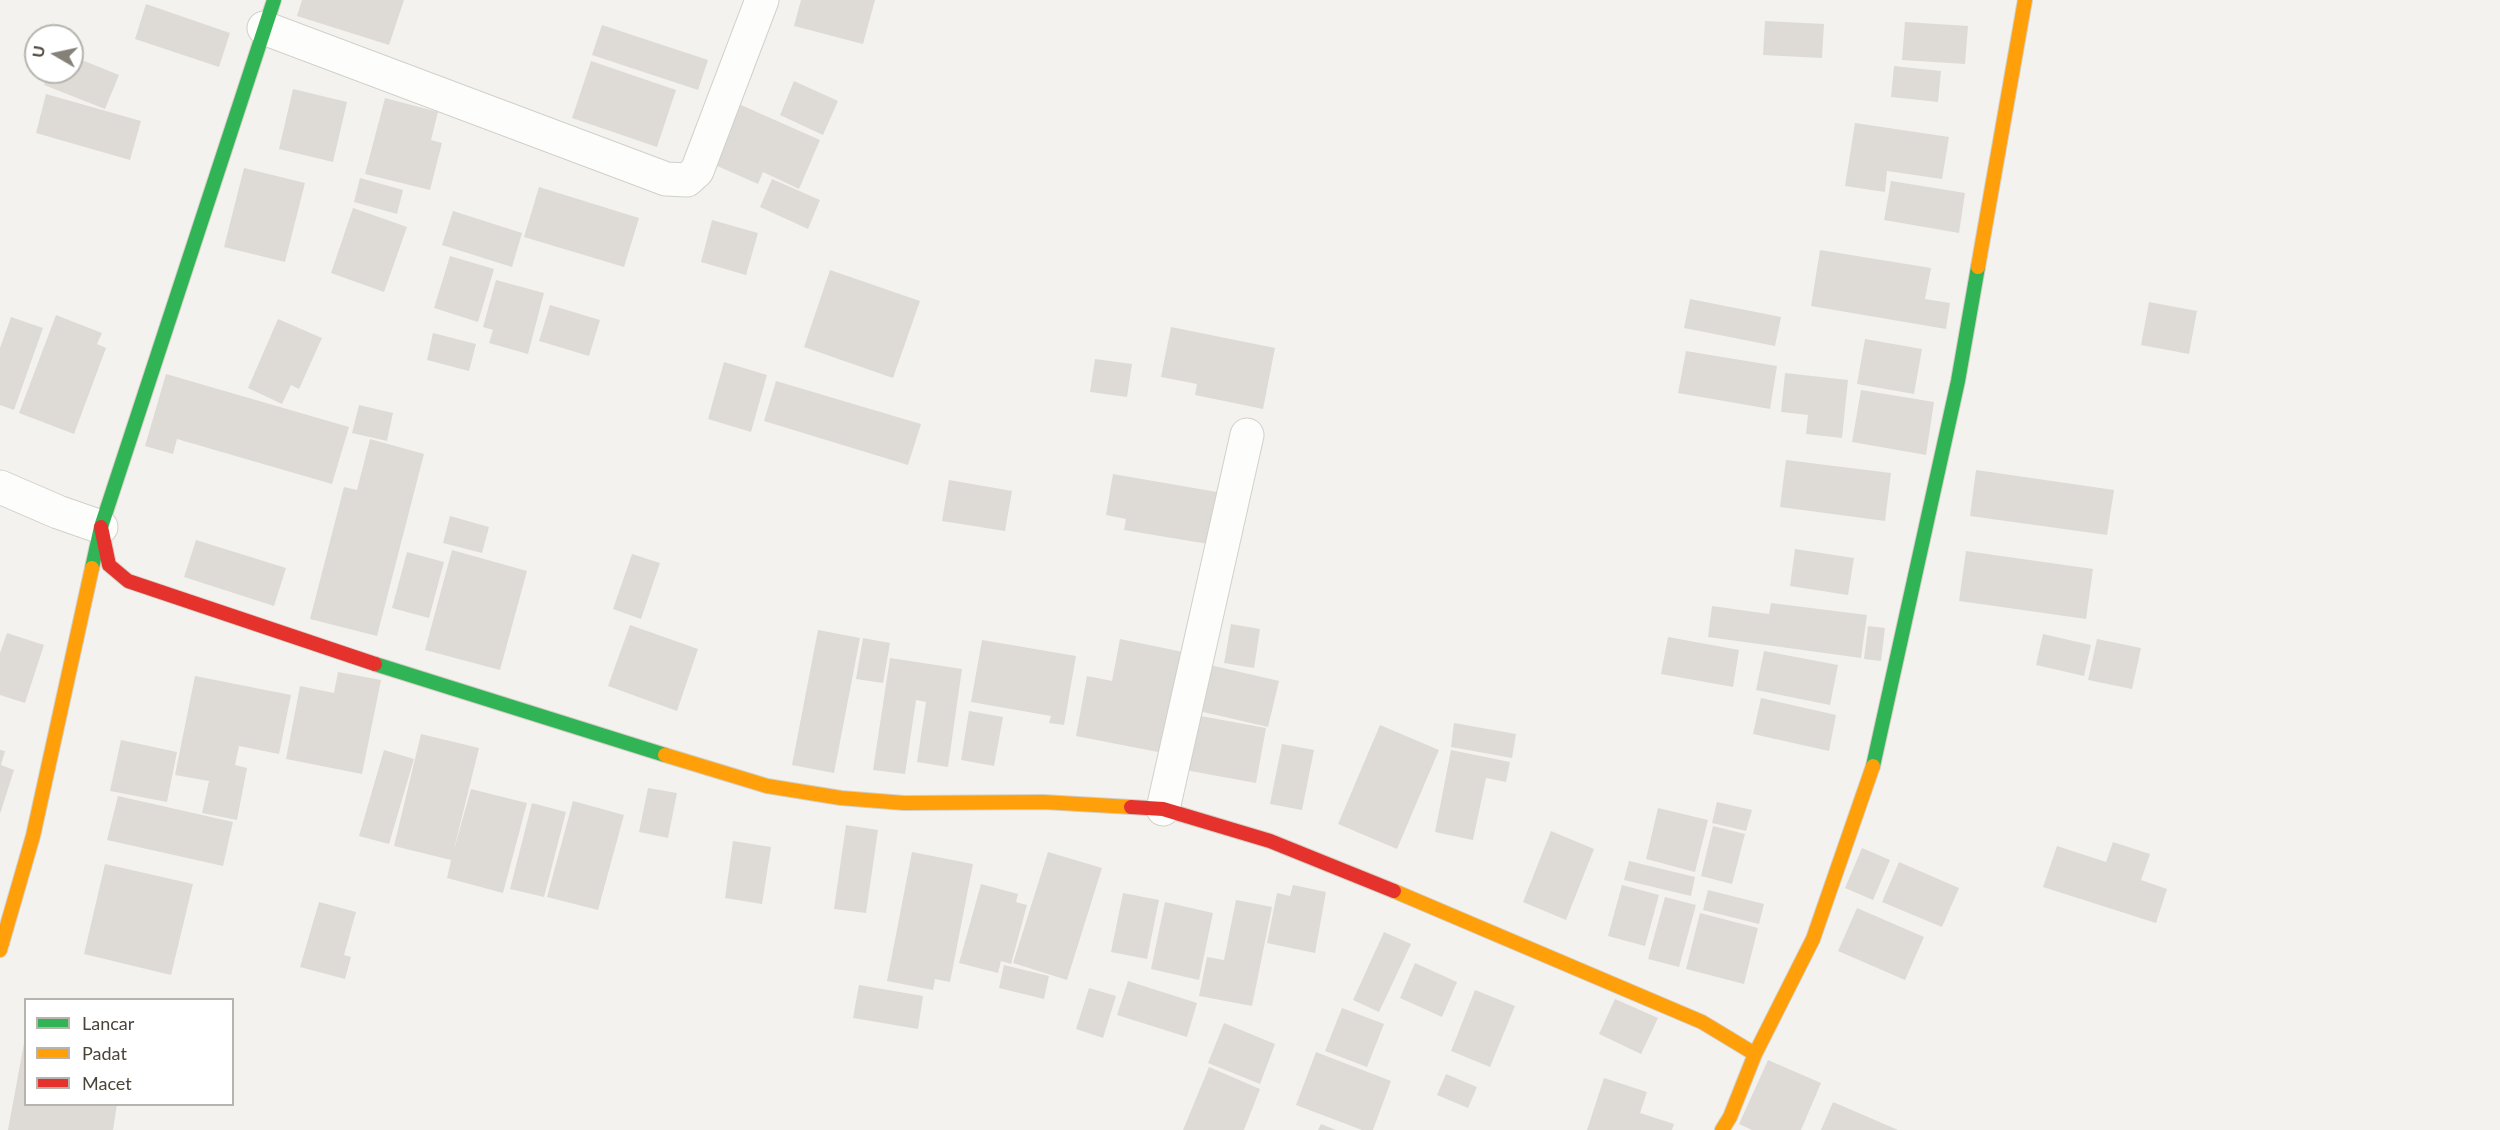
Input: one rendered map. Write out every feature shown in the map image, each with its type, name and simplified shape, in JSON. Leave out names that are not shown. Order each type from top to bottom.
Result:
[{"type":"street","points":[[0,950],[33,836],[101,527],[269,14],[666,179],[687,180],[697,171],[762,0]]},
{"type":"street","points":[[1722,1130],[1730,1117],[1755,1054],[1813,939],[1871,774],[1958,381],[2025,0]]},
{"type":"street","points":[[1163,809],[1247,435]]},
{"type":"street","points":[[0,487],[58,512],[101,527]]},
{"type":"street","points":[[101,527],[109,565],[128,581],[422,680],[767,786],[841,798],[904,803],[1043,802],[1163,809],[1270,841],[1376,883],[1702,1022],[1755,1054]]},
{"type":"building","points":[[302,0],[404,0],[389,45],[297,16]]},
{"type":"building","points":[[801,0],[875,0],[863,44],[794,26]]},
{"type":"building","points":[[146,4],[230,33],[219,67],[135,39]]},
{"type":"building","points":[[1765,21],[1824,24],[1822,58],[1763,55]]},
{"type":"building","points":[[1905,22],[1968,26],[1965,64],[1902,60]]},
{"type":"building","points":[[602,25],[708,60],[698,90],[592,55]]},
{"type":"building","points":[[84,61],[119,75],[105,109],[44,85],[84,84]]},
{"type":"building","points":[[591,61],[676,90],[657,147],[572,118]]},
{"type":"building","points":[[1894,66],[1941,71],[1938,102],[1891,97]]},
{"type":"building","points":[[794,81],[838,101],[823,135],[780,115]]},
{"type":"building","points":[[293,89],[347,102],[333,162],[279,149]]},
{"type":"building","points":[[46,94],[141,121],[130,160],[36,133]]},
{"type":"building","points":[[385,98],[438,112],[431,140],[442,143],[430,190],[365,174]]},
{"type":"building","points":[[732,101],[820,140],[799,189],[763,172],[758,184],[706,161]]},
{"type":"building","points":[[1855,123],[1949,137],[1942,179],[1887,171],[1885,192],[1845,186]]},
{"type":"building","points":[[244,168],[305,183],[285,262],[224,247]]},
{"type":"building","points":[[360,178],[403,190],[397,214],[354,202]]},
{"type":"building","points":[[772,179],[820,200],[808,229],[760,207]]},
{"type":"building","points":[[1891,181],[1965,193],[1959,233],[1884,220]]},
{"type":"building","points":[[539,187],[639,218],[624,267],[524,237]]},
{"type":"building","points":[[353,208],[407,227],[384,292],[331,273]]},
{"type":"building","points":[[453,211],[522,233],[512,267],[442,245]]},
{"type":"building","points":[[712,220],[758,233],[746,275],[701,262]]},
{"type":"building","points":[[1820,250],[1931,268],[1925,299],[1950,303],[1946,329],[1811,306]]},
{"type":"building","points":[[450,256],[494,269],[478,322],[434,308]]},
{"type":"building","points":[[830,270],[920,301],[893,378],[804,347]]},
{"type":"building","points":[[496,280],[544,293],[528,354],[489,343],[493,330],[483,327]]},
{"type":"building","points":[[1690,299],[1781,317],[1775,346],[1684,328]]},
{"type":"building","points":[[2149,302],[2197,311],[2189,354],[2141,345]]},
{"type":"building","points":[[550,305],[600,320],[589,356],[539,341]]},
{"type":"building","points":[[56,315],[102,333],[97,344],[106,348],[74,434],[19,413]]},
{"type":"building","points":[[11,317],[43,328],[14,410],[0,405],[0,348]]},
{"type":"building","points":[[278,319],[322,338],[299,389],[291,385],[282,404],[248,388]]},
{"type":"building","points":[[1171,327],[1275,348],[1263,409],[1195,395],[1197,384],[1161,377]]},
{"type":"building","points":[[433,333],[476,344],[469,371],[427,360]]},
{"type":"building","points":[[1865,339],[1922,349],[1914,394],[1857,384]]},
{"type":"building","points":[[1686,351],[1777,366],[1770,409],[1678,393]]},
{"type":"building","points":[[1095,359],[1132,364],[1127,397],[1090,392]]},
{"type":"building","points":[[724,362],[767,375],[751,432],[708,419]]},
{"type":"building","points":[[1785,373],[1848,380],[1842,438],[1806,434],[1808,415],[1781,412]]},
{"type":"building","points":[[166,374],[349,427],[332,484],[177,439],[173,454],[145,446]]},
{"type":"building","points":[[776,381],[921,424],[908,465],[764,421]]},
{"type":"building","points":[[1861,390],[1934,402],[1926,455],[1852,442]]},
{"type":"building","points":[[359,405],[393,413],[387,441],[352,433]]},
{"type":"building","points":[[370,439],[424,454],[377,636],[310,619],[344,487],[357,490]]},
{"type":"building","points":[[1786,460],[1891,473],[1885,521],[1780,507]]},
{"type":"building","points":[[1976,470],[2114,490],[2107,535],[1970,516]]},
{"type":"building","points":[[1113,474],[1217,492],[1208,544],[1124,530],[1126,519],[1106,515]]},
{"type":"building","points":[[949,480],[1012,491],[1005,531],[942,521]]},
{"type":"building","points":[[450,516],[489,527],[482,553],[443,543]]},
{"type":"building","points":[[196,540],[286,568],[274,606],[184,577]]},
{"type":"building","points":[[1795,549],[1854,558],[1848,595],[1790,586]]},
{"type":"building","points":[[452,550],[527,571],[500,670],[425,650]]},
{"type":"building","points":[[1966,551],[2093,569],[2086,619],[1959,601]]},
{"type":"building","points":[[407,552],[444,562],[429,618],[392,608]]},
{"type":"building","points":[[632,554],[660,563],[641,619],[613,609]]},
{"type":"building","points":[[1771,603],[1867,615],[1861,658],[1708,637],[1712,606],[1769,614]]},
{"type":"building","points":[[1231,624],[1260,629],[1254,668],[1224,663]]},
{"type":"building","points":[[630,625],[698,649],[677,711],[608,686]]},
{"type":"building","points":[[1868,626],[1885,628],[1881,661],[1864,659]]},
{"type":"building","points":[[818,630],[860,638],[834,773],[792,765]]},
{"type":"building","points":[[7,633],[44,645],[25,703],[0,695],[0,653]]},
{"type":"building","points":[[2043,634],[2091,645],[2084,676],[2036,665]]},
{"type":"building","points":[[1668,637],[1739,650],[1733,687],[1661,674]]},
{"type":"building","points":[[863,638],[890,643],[883,683],[856,679]]},
{"type":"building","points":[[1120,639],[1183,652],[1163,753],[1076,736],[1087,676],[1112,681]]},
{"type":"building","points":[[2097,639],[2141,648],[2132,689],[2088,680]]},
{"type":"building","points":[[982,640],[1076,656],[1064,725],[1049,723],[1051,716],[971,702]]},
{"type":"building","points":[[1764,651],[1838,665],[1830,705],[1756,690]]},
{"type":"building","points":[[890,658],[962,669],[948,767],[917,762],[926,702],[916,700],[905,774],[873,770]]},
{"type":"building","points":[[1210,665],[1279,681],[1268,727],[1199,711]]},
{"type":"building","points":[[338,672],[381,680],[362,774],[286,759],[300,686],[334,693]]},
{"type":"building","points":[[195,676],[291,695],[279,754],[239,746],[235,765],[247,768],[237,820],[202,813],[209,781],[175,775]]},
{"type":"building","points":[[1761,698],[1836,715],[1829,751],[1753,734]]},
{"type":"building","points":[[969,711],[1003,717],[994,766],[961,760]]},
{"type":"building","points":[[1195,715],[1266,728],[1256,783],[1185,770]]},
{"type":"building","points":[[1454,723],[1516,734],[1512,758],[1451,747]]},
{"type":"building","points":[[1380,725],[1439,750],[1397,849],[1338,824]]},
{"type":"building","points":[[421,734],[479,748],[453,853],[471,789],[527,803],[503,893],[447,878],[451,860],[394,846]]},
{"type":"building","points":[[121,740],[177,752],[167,802],[110,791]]},
{"type":"building","points":[[1282,744],[1314,750],[1302,810],[1270,804]]},
{"type":"building","points":[[0,750],[5,751],[1,765],[14,770],[0,814]]},
{"type":"building","points":[[384,750],[414,759],[389,844],[359,836]]},
{"type":"building","points":[[1451,750],[1510,762],[1506,782],[1486,778],[1473,840],[1435,832]]},
{"type":"building","points":[[648,788],[677,793],[668,838],[639,832]]},
{"type":"building","points":[[118,796],[233,822],[223,866],[107,840]]},
{"type":"building","points":[[573,801],[624,815],[598,910],[547,897]]},
{"type":"building","points":[[1717,802],[1752,810],[1746,831],[1712,823]]},
{"type":"building","points":[[532,803],[566,812],[544,897],[510,889]]},
{"type":"building","points":[[1658,808],[1708,820],[1695,872],[1646,859]]},
{"type":"building","points":[[846,825],[878,830],[866,913],[834,909]]},
{"type":"building","points":[[1713,826],[1745,834],[1732,884],[1701,876]]},
{"type":"building","points":[[1551,831],[1594,849],[1566,920],[1523,902]]},
{"type":"building","points":[[733,841],[771,847],[762,904],[725,898]]},
{"type":"building","points":[[2113,842],[2150,854],[2141,880],[2167,889],[2156,923],[2043,887],[2057,846],[2106,862]]},
{"type":"building","points":[[1862,848],[1890,860],[1873,900],[1845,888]]},
{"type":"building","points":[[912,852],[973,864],[950,982],[935,979],[933,990],[887,981]]},
{"type":"building","points":[[1048,852],[1102,868],[1067,980],[1013,963]]},
{"type":"building","points":[[1629,861],[1695,877],[1691,896],[1624,880]]},
{"type":"building","points":[[1899,862],[1959,888],[1942,927],[1882,902]]},
{"type":"building","points":[[105,864],[193,884],[171,975],[84,954]]},
{"type":"building","points":[[981,884],[1018,894],[1016,902],[1027,905],[1011,964],[1001,961],[998,973],[959,963]]},
{"type":"building","points":[[1293,885],[1326,892],[1315,953],[1267,943],[1277,893],[1290,896]]},
{"type":"building","points":[[1622,885],[1659,895],[1645,946],[1608,936]]},
{"type":"building","points":[[1708,890],[1764,904],[1759,924],[1703,910]]},
{"type":"building","points":[[1123,893],[1159,900],[1147,959],[1111,952]]},
{"type":"building","points":[[1665,897],[1696,905],[1679,967],[1648,959]]},
{"type":"building","points":[[1236,900],[1272,907],[1252,1006],[1199,996],[1207,957],[1224,960]]},
{"type":"building","points":[[319,902],[356,912],[344,955],[351,957],[345,979],[300,967]]},
{"type":"building","points":[[1165,902],[1213,913],[1199,980],[1151,969]]},
{"type":"building","points":[[1857,908],[1924,937],[1905,980],[1838,951]]},
{"type":"building","points":[[1700,913],[1758,928],[1744,984],[1686,969]]},
{"type":"building","points":[[1384,932],[1411,944],[1379,1012],[1353,1000]]},
{"type":"building","points":[[1415,963],[1457,982],[1442,1017],[1400,998]]},
{"type":"building","points":[[1004,965],[1049,976],[1044,999],[999,988]]},
{"type":"building","points":[[1128,981],[1197,1003],[1187,1037],[1117,1015]]},
{"type":"building","points":[[859,985],[923,996],[918,1029],[853,1018]]},
{"type":"building","points":[[1089,988],[1116,996],[1103,1038],[1076,1029]]},
{"type":"building","points":[[1475,990],[1515,1006],[1490,1067],[1451,1051]]},
{"type":"building","points":[[1615,999],[1658,1018],[1641,1054],[1599,1034]]},
{"type":"building","points":[[1342,1008],[1384,1024],[1367,1067],[1325,1051]]},
{"type":"building","points":[[1224,1023],[1275,1044],[1260,1084],[1208,1063]]},
{"type":"building","points":[[24,1043],[24,1106],[117,1106],[113,1130],[8,1130]]},
{"type":"building","points":[[1316,1052],[1391,1081],[1373,1130],[1362,1130],[1296,1105]]},
{"type":"building","points":[[1768,1060],[1821,1083],[1801,1130],[1752,1130],[1739,1124]]},
{"type":"building","points":[[1209,1067],[1260,1089],[1244,1130],[1183,1130]]},
{"type":"building","points":[[1446,1074],[1477,1087],[1468,1108],[1437,1095]]},
{"type":"building","points":[[1604,1078],[1647,1092],[1640,1113],[1674,1124],[1672,1130],[1587,1130]]},
{"type":"building","points":[[1833,1102],[1868,1117],[1898,1130],[1821,1130]]},
{"type":"building","points":[[1321,1124],[1336,1130],[1318,1130]]},
{"type":"traffic: fast","points":[[92,568],[101,527],[274,0]]},
{"type":"traffic: fast","points":[[1873,766],[1958,381],[1978,267]]},
{"type":"traffic: fast","points":[[375,664],[665,755]]},
{"type":"traffic: slow","points":[[1978,267],[2025,0]]},
{"type":"traffic: slow","points":[[0,950],[33,836],[92,568]]},
{"type":"traffic: slow","points":[[665,755],[767,786],[841,798],[904,803],[1043,802],[1131,807]]},
{"type":"traffic: slow","points":[[1722,1130],[1730,1117],[1755,1054],[1813,939],[1873,766]]},
{"type":"traffic: slow","points":[[1394,891],[1702,1022],[1755,1054]]},
{"type":"traffic: jam","points":[[101,527],[109,565],[128,581],[375,664]]},
{"type":"traffic: jam","points":[[1131,807],[1163,809],[1270,841],[1394,891]]}]
